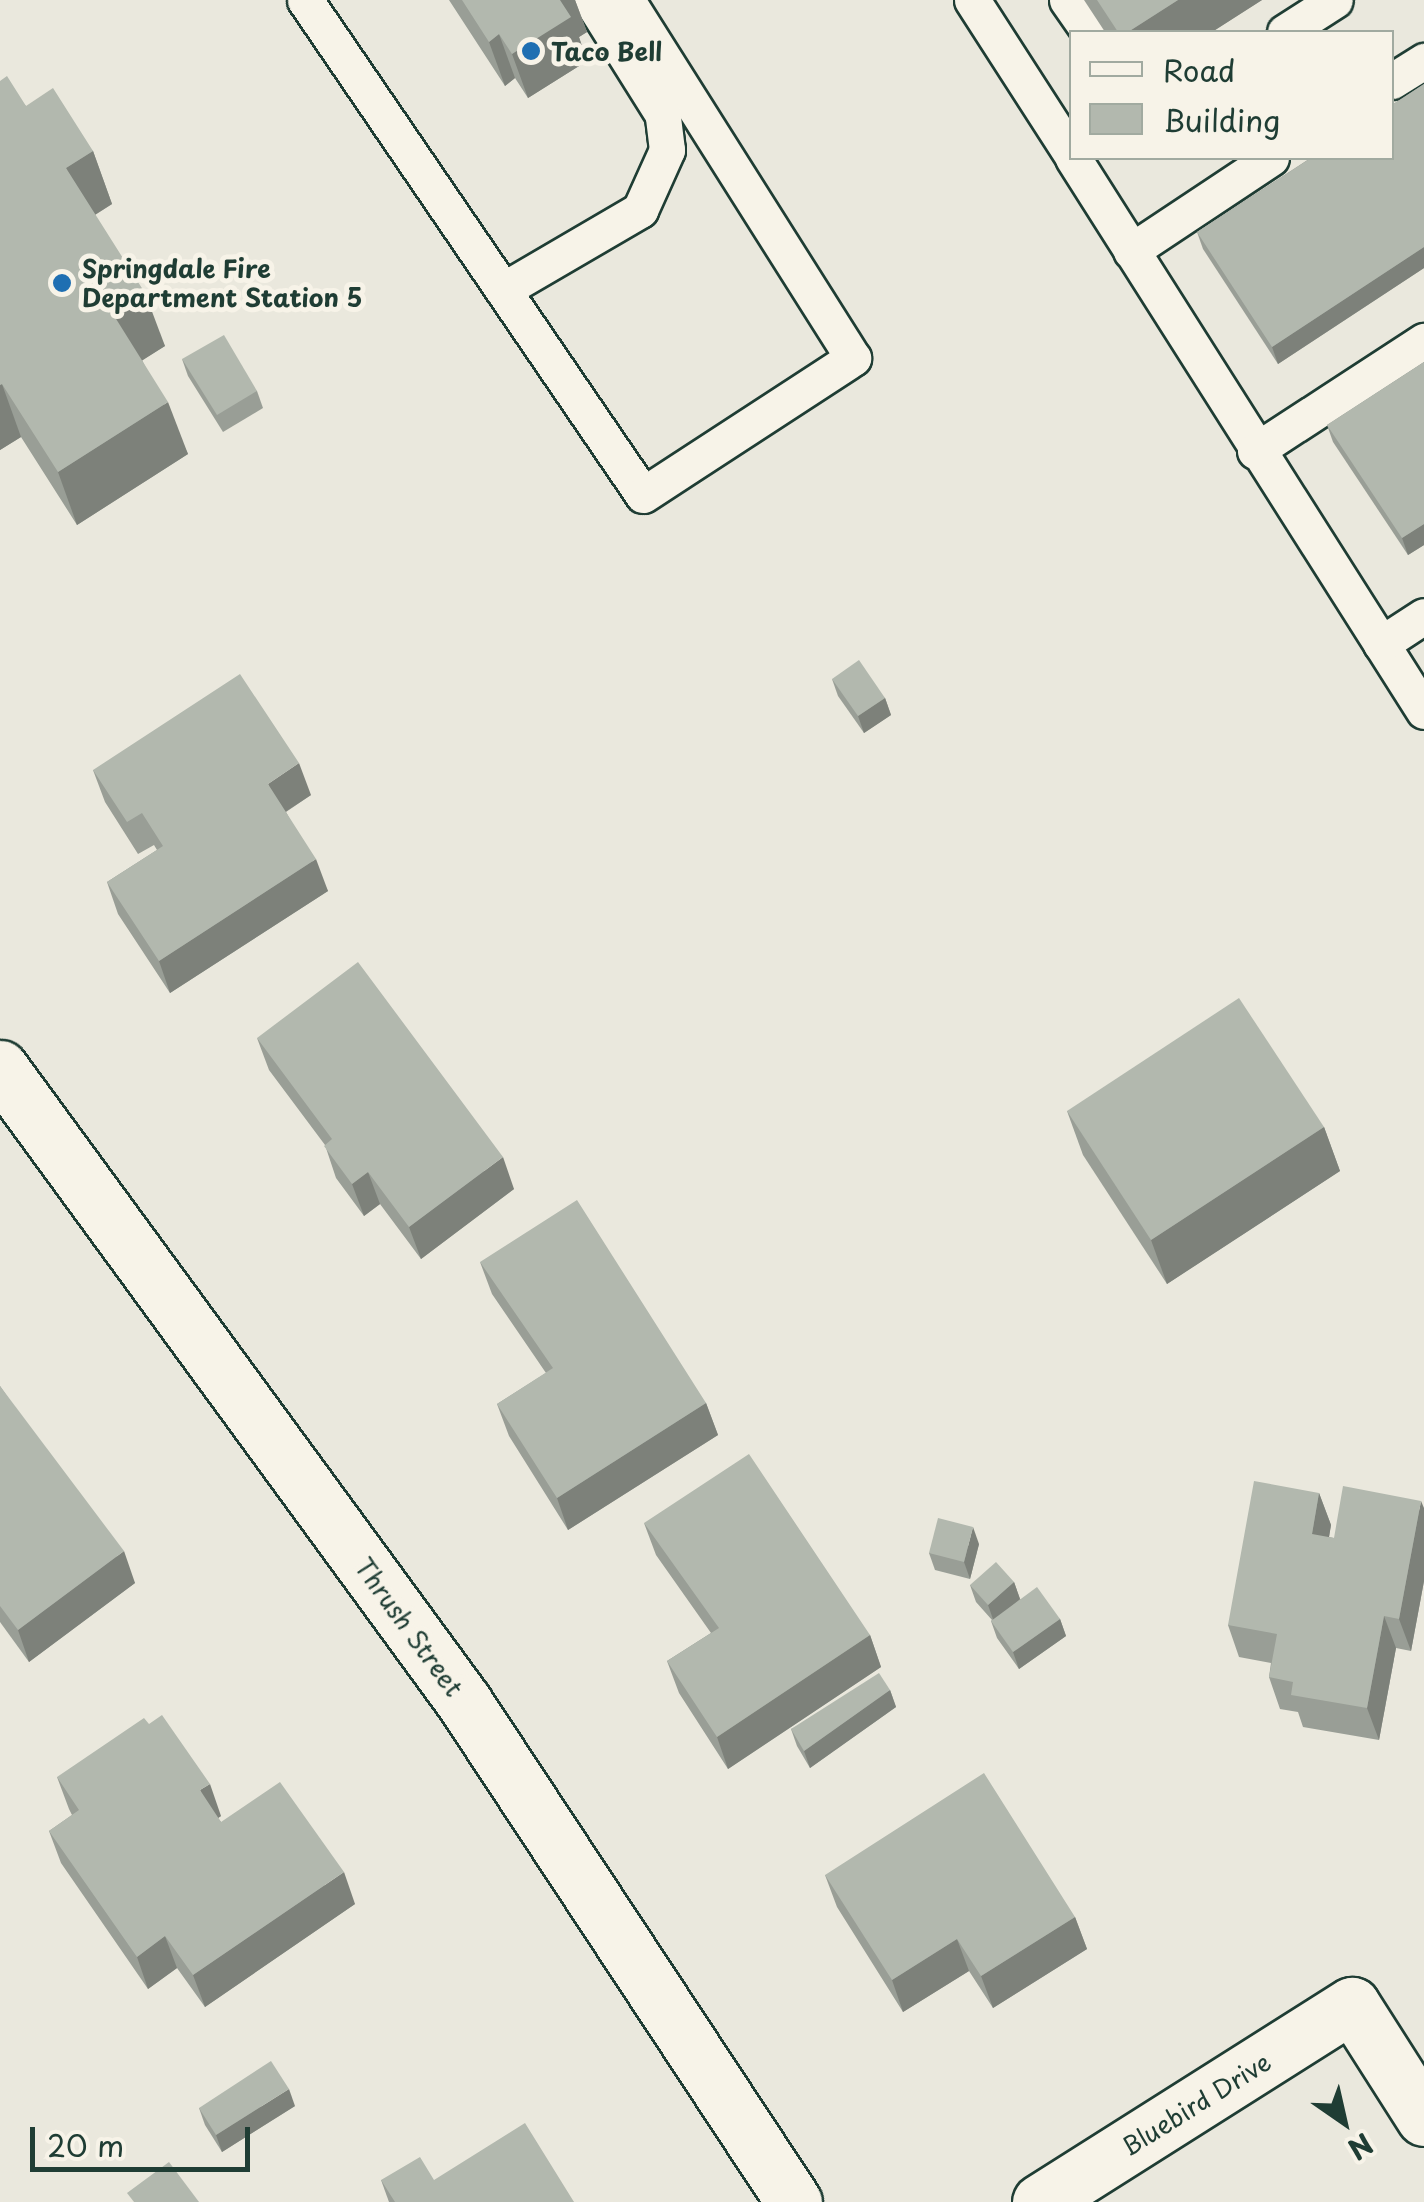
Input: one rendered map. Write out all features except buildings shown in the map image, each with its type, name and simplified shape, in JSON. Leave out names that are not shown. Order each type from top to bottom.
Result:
[{"type":"street","name":"Thrush Street","points":[[0,1068],[464,1702],[794,2202]]},
{"type":"street","name":"Bluebird Drive","points":[[1040,2202],[1352,2005],[1424,2118]]},
{"type":"lane","points":[[304,0],[643,495],[854,358],[627,0]]},
{"type":"lane","points":[[503,290],[640,210],[667,150],[663,114],[591,0]]},
{"type":"lane","points":[[972,0],[1069,144]]},
{"type":"lane","points":[[1067,0],[1088,30]]},
{"type":"lane","points":[[1288,30],[1335,0]]},
{"type":"lane","points":[[1394,80],[1424,60]]},
{"type":"lane","points":[[1080,160],[1130,251],[1255,452],[1424,711]]},
{"type":"lane","points":[[1130,251],[1268,160]]},
{"type":"lane","points":[[1255,452],[1424,342]]},
{"type":"lane","points":[[1380,644],[1424,616]]},
{"type":"place","name":"Taco Bell","points":[[531,51]]},
{"type":"place","name":"Springdale Fire Department Station 5","points":[[62,283]]}]
